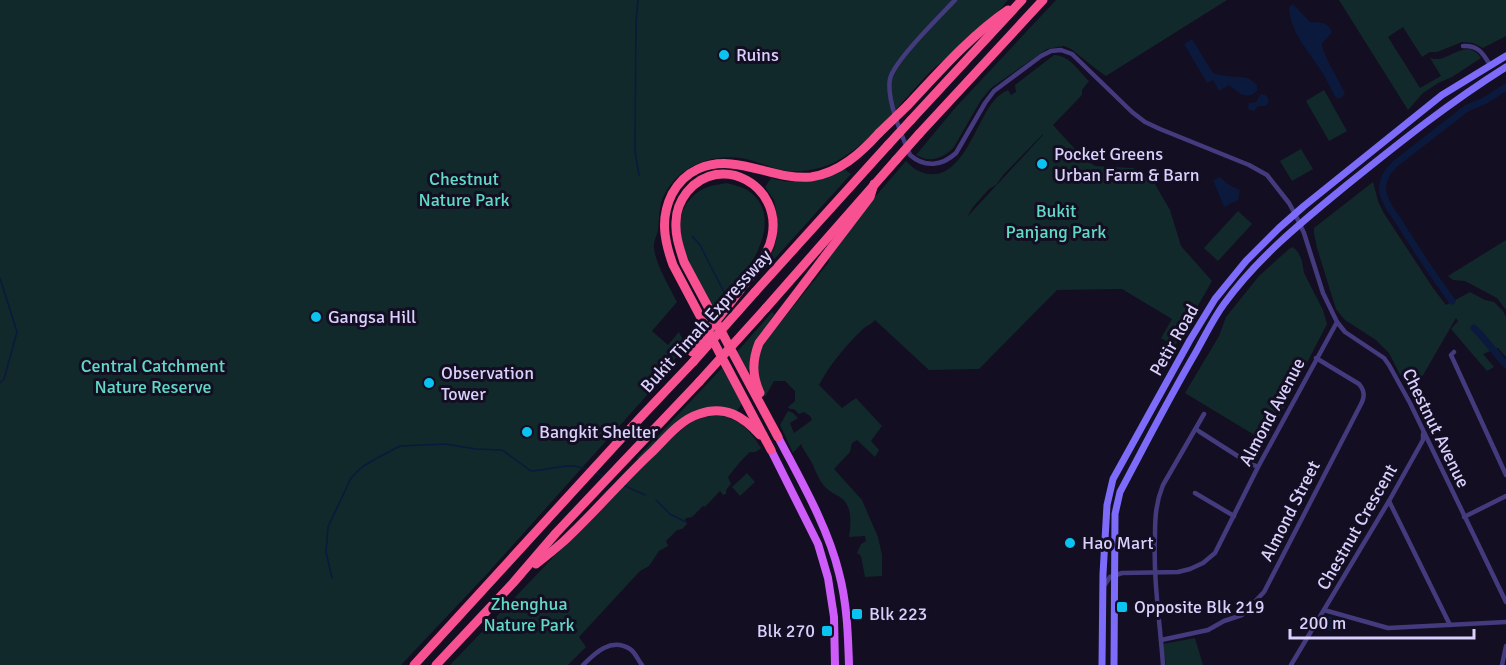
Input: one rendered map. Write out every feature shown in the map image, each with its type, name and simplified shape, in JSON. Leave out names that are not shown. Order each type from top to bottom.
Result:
[{"type":"highway","points":[[771,450],[673,265],[664,232],[664,217],[666,206],[674,191],[682,180],[693,172],[704,166],[717,164],[738,164],[797,178],[828,173],[841,166],[862,152],[947,63],[994,19],[1022,0]]},
{"type":"highway","name":"Bukit Timah Expressway","points":[[414,665],[677,378],[692,357],[755,292],[1022,0]]},
{"type":"highway","name":"Bukit Timah Expressway","points":[[436,665],[513,583],[556,533],[699,382],[919,134],[1043,0]]},
{"type":"highway","points":[[692,357],[748,280],[764,257],[773,235],[773,216],[769,203],[761,190],[734,175],[718,174],[708,177],[698,181],[690,189],[678,209],[676,222],[678,244],[684,262],[753,386],[778,437]]},
{"type":"highway","points":[[753,386],[755,352],[764,334],[870,197],[874,184]]},
{"type":"highway","points":[[513,583],[564,541],[631,471],[679,426],[698,414],[718,411],[733,413],[749,424],[771,450]]},
{"type":"main road","name":"Petir Road","points":[[1102,665],[1107,505],[1113,479],[1215,299],[1246,261],[1295,214],[1442,95],[1506,56]]},
{"type":"main road","name":"Petir Road","points":[[1114,665],[1115,514],[1120,492],[1223,305],[1254,267],[1299,225],[1428,121],[1470,90],[1506,68]]},
{"type":"main road","points":[[1148,416],[1156,412],[1158,420]]},
{"type":"main road","points":[[778,437],[828,539],[839,572],[848,621],[849,665]]},
{"type":"main road","points":[[771,450],[818,544],[828,578],[834,617],[835,665]]},
{"type":"street","name":"Chestnut Avenue","points":[[955,0],[901,60],[893,70],[890,79],[889,93],[910,155],[917,161],[933,164],[950,158],[956,153],[994,91],[1041,56],[1051,51],[1061,50],[1072,54],[1144,122],[1258,169],[1267,176],[1295,214],[1304,233],[1323,293],[1336,322],[1345,332],[1384,358],[1389,365],[1506,602]]},
{"type":"street","points":[[1463,46],[1472,46],[1480,50],[1490,65]]},
{"type":"street","points":[[1422,111],[1429,107],[1435,108],[1435,114],[1428,121]]},
{"type":"street","name":"Almond Avenue","points":[[1114,575],[1190,570],[1215,553],[1258,467],[1336,322]]},
{"type":"street","points":[[1454,352],[1450,355],[1506,475]]},
{"type":"street","name":"Almond Street","points":[[1161,640],[1208,630],[1242,615],[1264,592],[1363,401],[1363,389],[1359,384],[1316,358]]},
{"type":"street","points":[[1163,665],[1155,572],[1155,510],[1159,494],[1204,414]]},
{"type":"street","points":[[1196,429],[1258,467]]},
{"type":"street","name":"Chestnut Crescent","points":[[1291,665],[1389,501],[1423,440],[1424,432]]},
{"type":"street","points":[[1196,493],[1234,516]]},
{"type":"street","points":[[1464,517],[1506,495]]},
{"type":"street","points":[[1389,501],[1450,625]]},
{"type":"street","points":[[1103,589],[1107,580],[1114,575],[1108,570],[1104,561]]},
{"type":"street","points":[[1324,610],[1388,628],[1506,622]]},
{"type":"street","points":[[583,665],[602,648],[615,645],[630,649],[642,665]]},
{"type":"street","points":[[1502,665],[1506,646]]},
{"type":"green space","name":"Chestnut Nature Park","points":[[0,0],[1008,0],[969,44],[936,66],[876,131],[837,161],[820,168],[789,171],[741,158],[716,158],[692,166],[673,181],[661,203],[654,246],[660,268],[677,302],[652,331],[668,345],[679,332],[685,344],[683,349],[673,360],[655,368],[658,383],[486,575],[401,665],[0,665]]},
{"type":"green space","points":[[1056,0],[1227,0],[1106,76],[1071,49],[1064,46],[1047,49],[991,88],[981,100],[950,151],[941,157],[931,159],[916,155],[955,108]]},
{"type":"green space","points":[[1339,0],[1506,0],[1506,36],[1483,48],[1473,43],[1462,42],[1437,52],[1430,52],[1422,57],[1403,27],[1388,37],[1420,88],[1441,76],[1430,58],[1440,59],[1467,49],[1472,50],[1481,58],[1423,93],[1408,110]]},
{"type":"green space","name":"Bukit Panjang Park","points":[[1054,55],[1065,58],[1073,64],[1089,81],[1082,90],[1082,95],[1053,125],[1083,158],[1095,166],[1132,168],[1142,171],[1155,184],[1170,210],[1181,246],[1212,281],[1175,346],[1161,338],[1172,319],[1122,289],[1057,290],[979,369],[929,370],[875,320],[864,328],[839,355],[819,385],[842,408],[856,398],[882,426],[871,441],[879,450],[875,457],[857,440],[852,443],[850,452],[834,469],[862,500],[878,537],[882,555],[882,576],[865,577],[861,556],[857,553],[861,544],[866,541],[865,536],[849,537],[850,521],[847,505],[822,484],[801,444],[793,453],[780,425],[788,411],[798,418],[790,423],[794,433],[812,420],[804,412],[799,414],[788,407],[795,401],[795,391],[785,381],[774,381],[765,397],[756,374],[760,348],[829,262],[830,257],[868,205],[906,161],[921,172],[935,174],[947,170],[957,162],[995,100],[1008,90],[1011,95],[1016,92],[1015,85]],"holes":[[[1043,135],[967,217],[989,189],[996,185]]]},
{"type":"green space","points":[[1324,90],[1347,131],[1329,141],[1306,101]]},
{"type":"green space","points":[[1301,149],[1313,169],[1292,181],[1280,161]]},
{"type":"green space","points":[[844,169],[851,174],[769,265],[766,262],[774,249],[777,236],[774,200],[765,187],[771,178],[791,182],[809,181]]},
{"type":"green space","points":[[1373,182],[1383,212],[1446,305],[1470,292],[1494,302],[1503,311],[1506,317],[1506,357],[1498,348],[1483,354],[1494,367],[1487,371],[1451,329],[1458,321],[1456,318],[1411,396],[1389,353],[1376,340],[1345,320],[1336,309],[1317,248],[1314,228]]},
{"type":"green space","points":[[726,183],[744,188],[755,196],[764,214],[764,229],[753,259],[715,312],[688,263],[681,245],[679,229],[682,213],[696,193],[711,186]]},
{"type":"green space","points":[[1238,211],[1252,224],[1218,261],[1204,248]]},
{"type":"green space","points":[[1506,240],[1506,310],[1497,298],[1465,281],[1453,280],[1448,276]]},
{"type":"green space","points":[[1293,247],[1302,261],[1304,273],[1323,310],[1327,324],[1266,442],[1185,393],[1219,336],[1226,317],[1259,276]]},
{"type":"green space","points":[[772,312],[774,314],[755,343],[750,369],[747,371],[737,352]]},
{"type":"green space","points":[[722,368],[742,404],[736,412],[702,410],[639,460],[637,458]]},
{"type":"green space","name":"Zhenghua Nature Park","points":[[717,415],[738,422],[753,436],[761,448],[756,452],[750,452],[728,477],[731,484],[726,494],[723,495],[720,491],[705,507],[703,506],[692,517],[685,519],[687,524],[666,541],[668,546],[659,551],[649,566],[640,571],[579,637],[586,647],[568,665],[450,665],[663,446],[695,420]]},
{"type":"green space","points":[[747,473],[755,482],[740,496],[732,487]]},
{"type":"green space","points":[[1195,638],[1203,665],[1166,665],[1163,644]]},
{"type":"water","points":[[1293,4],[1310,22],[1323,23],[1330,28],[1332,32],[1322,43],[1345,94],[1341,98],[1336,98],[1296,32],[1289,7]]},
{"type":"water","points":[[1192,39],[1213,73],[1246,78],[1257,85],[1257,91],[1246,95],[1239,93],[1229,85],[1219,91],[1213,80],[1207,83],[1184,44]]},
{"type":"water","points":[[1260,95],[1267,97],[1268,104],[1258,106],[1254,111],[1250,110],[1249,103],[1256,102]]},
{"type":"water","points":[[1220,177],[1229,185],[1240,190],[1238,200],[1224,207],[1213,180]]},
{"type":"water","points":[[1328,616],[1337,618],[1333,632],[1323,629]]},
{"type":"waterway","points":[[638,0],[635,152],[639,175]]},
{"type":"waterway","points":[[1452,301],[1388,205],[1383,193],[1384,181],[1395,164],[1467,108],[1486,100],[1506,87]]},
{"type":"waterway","points":[[692,236],[700,245],[727,298]]},
{"type":"waterway","points":[[0,278],[17,332],[4,379],[0,383]]},
{"type":"waterway","points":[[1474,328],[1506,365]]},
{"type":"waterway","points":[[332,578],[326,552],[328,527],[351,478],[362,467],[400,446],[445,444],[502,450],[531,471],[567,466],[588,470]]},
{"type":"waterway","points":[[596,473],[605,477]]},
{"type":"waterway","points":[[623,485],[645,495]]},
{"type":"waterway","points":[[656,500],[670,514],[686,522]]},
{"type":"place","name":"Ruins","points":[[724,55]]},
{"type":"place","name":"Pocket Greens Urban Farm & Barn","points":[[1042,164]]},
{"type":"place","name":"Gangsa Hill","points":[[316,317]]},
{"type":"place","name":"Observation Tower","points":[[429,383]]},
{"type":"place","name":"Bangkit Shelter","points":[[527,432]]},
{"type":"place","name":"Hao Mart","points":[[1070,543]]},
{"type":"place","name":"Opposite Blk 219","points":[[1122,607]]},
{"type":"place","name":"Blk 223","points":[[857,614]]},
{"type":"place","name":"Blk 270","points":[[827,631]]},
{"type":"park label","name":"Central Catchment Nature Reserve","points":[[153,376]]}]
